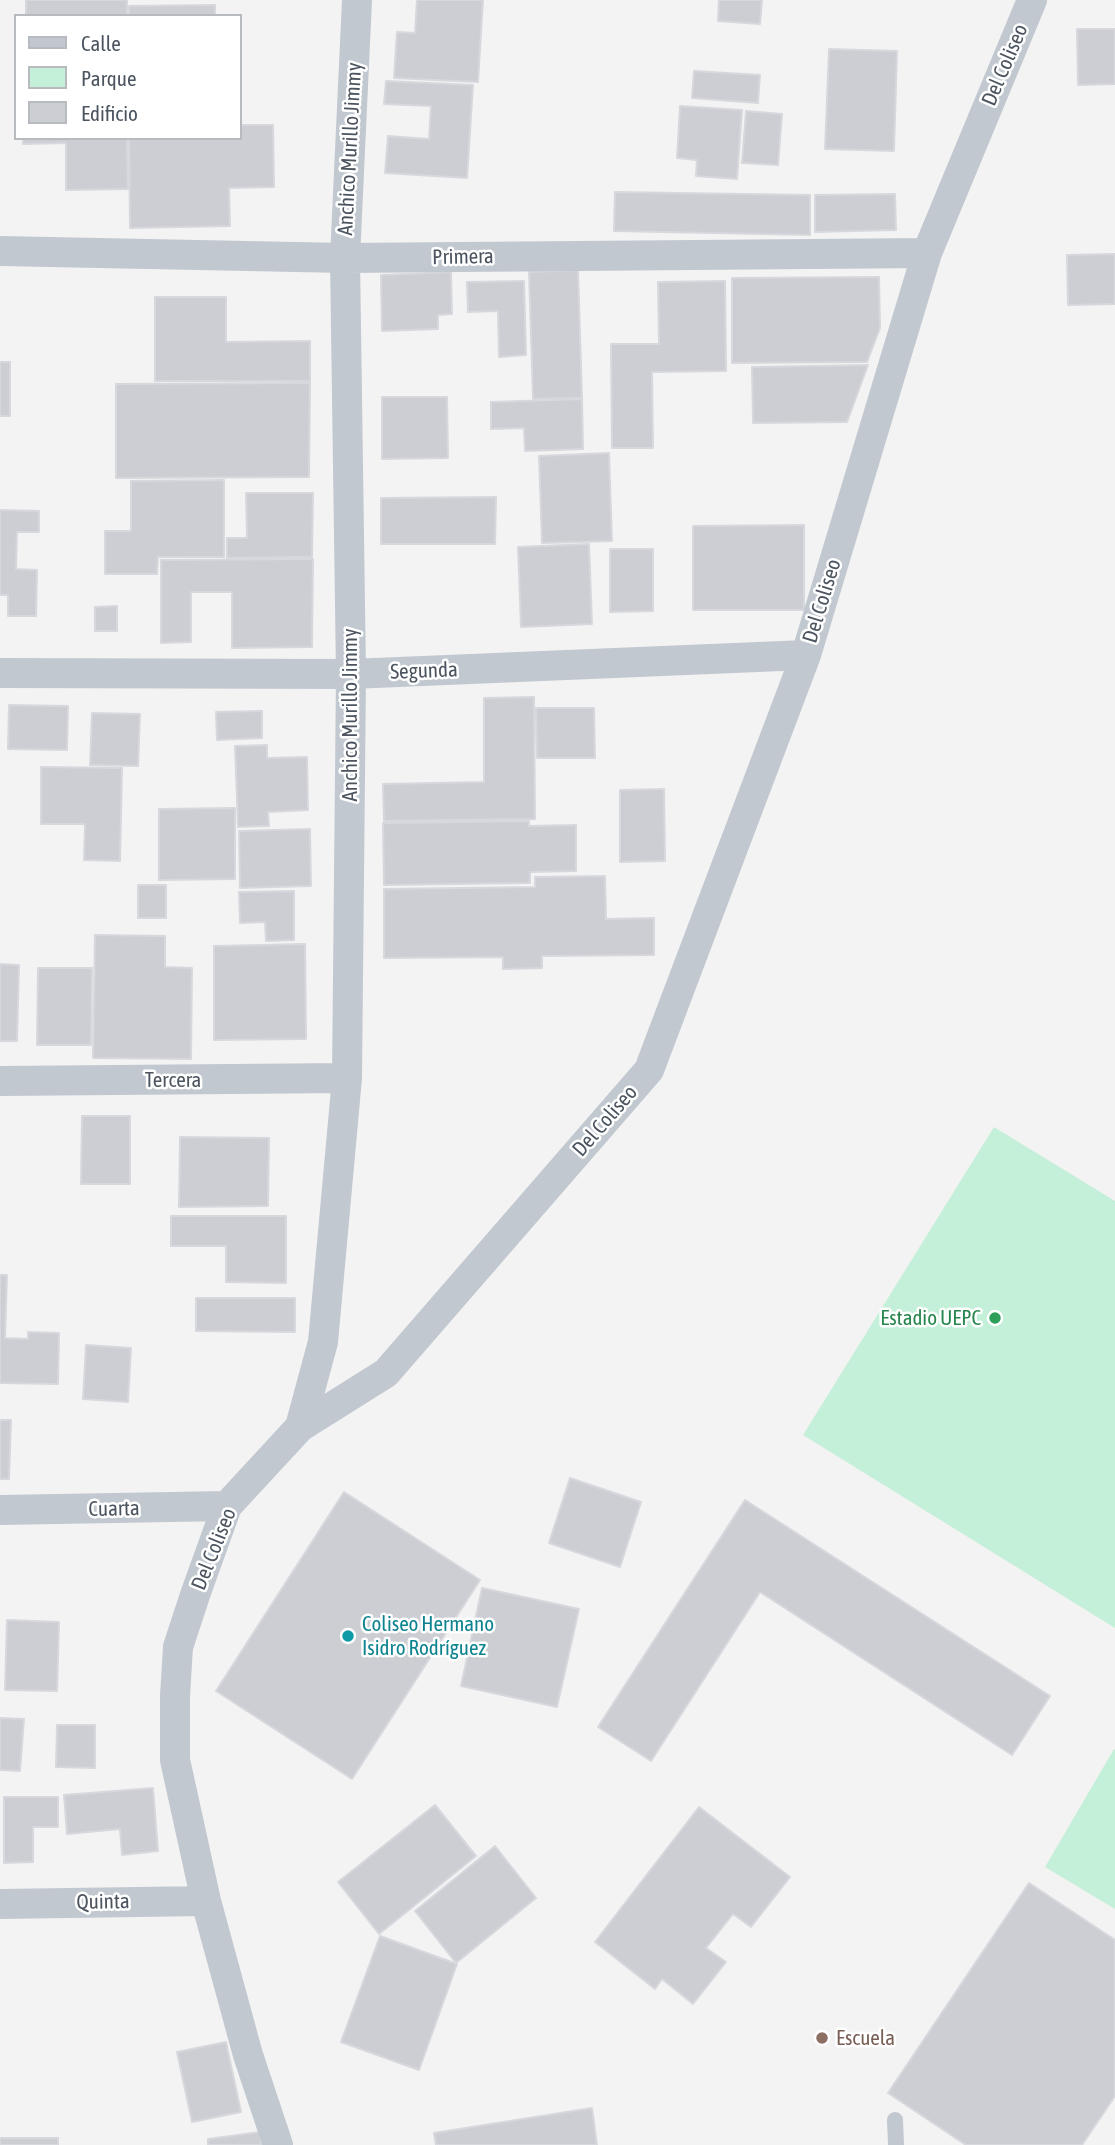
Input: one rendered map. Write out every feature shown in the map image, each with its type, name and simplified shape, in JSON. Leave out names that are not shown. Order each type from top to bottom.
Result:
[{"type":"street","name":"Anchico Murillo Jimmy","points":[[300,1427],[323,1342],[347,1078],[351,674],[345,258],[356,0]]},
{"type":"street","name":"Del Coliseo","points":[[278,2145],[248,2054],[206,1901],[175,1760],[178,1647],[228,1506],[300,1427],[386,1373],[649,1070],[806,655],[927,253],[1032,0]]},
{"type":"street","name":"Primera","points":[[0,251],[345,258],[927,253]]},
{"type":"street","name":"Segunda","points":[[0,673],[351,674],[806,655]]},
{"type":"street","name":"Tercera","points":[[0,1081],[347,1078]]},
{"type":"street","name":"Cuarta","points":[[0,1510],[228,1506]]},
{"type":"street","name":"Quinta","points":[[0,1904],[206,1901]]},
{"type":"lane","points":[[895,2120],[896,2145]]},
{"type":"green space","name":"Estadio UEPC","points":[[994,1127],[1115,1201],[1115,1628],[803,1435]]},
{"type":"green space","points":[[1115,1750],[1115,1909],[1045,1867]]},
{"type":"building","points":[[26,0],[127,0],[127,14],[26,14]]},
{"type":"building","points":[[417,0],[483,0],[478,82],[394,78],[397,32],[415,33]]},
{"type":"building","points":[[719,0],[762,0],[760,24],[718,21]]},
{"type":"building","points":[[215,5],[215,14],[129,14],[129,6]]},
{"type":"building","points":[[1077,29],[1115,29],[1115,84],[1078,85]]},
{"type":"building","points":[[829,49],[897,51],[894,151],[825,149]]},
{"type":"building","points":[[694,71],[760,75],[758,103],[692,98]]},
{"type":"building","points":[[386,81],[473,85],[467,178],[385,173],[388,136],[429,139],[431,106],[384,104]]},
{"type":"building","points":[[680,106],[742,110],[737,179],[696,176],[697,160],[677,158]]},
{"type":"building","points":[[746,111],[782,114],[778,165],[742,163]]},
{"type":"building","points":[[242,125],[273,125],[274,187],[229,188],[230,226],[130,228],[129,140],[242,140]]},
{"type":"building","points":[[23,140],[127,140],[128,189],[66,190],[66,143],[23,144]]},
{"type":"building","points":[[615,192],[810,195],[810,235],[614,231]]},
{"type":"building","points":[[895,194],[896,230],[815,232],[815,195]]},
{"type":"building","points":[[1115,254],[1115,304],[1068,305],[1067,255]]},
{"type":"building","points":[[578,270],[582,398],[533,399],[529,272]]},
{"type":"building","points":[[451,272],[452,314],[438,315],[438,329],[382,331],[381,275]]},
{"type":"building","points":[[879,277],[880,328],[867,362],[732,363],[732,278]]},
{"type":"building","points":[[524,281],[526,355],[499,357],[498,311],[468,312],[467,282]]},
{"type":"building","points":[[725,281],[726,371],[652,372],[653,448],[612,448],[611,344],[659,344],[658,282]]},
{"type":"building","points":[[155,297],[226,297],[226,342],[310,341],[310,381],[155,381]]},
{"type":"building","points":[[0,362],[10,362],[10,416],[0,416]]},
{"type":"building","points":[[868,365],[847,422],[753,423],[752,367]]},
{"type":"building","points":[[310,383],[309,477],[116,478],[116,384]]},
{"type":"building","points":[[382,397],[447,397],[448,458],[382,459]]},
{"type":"building","points":[[582,399],[583,449],[525,451],[524,428],[491,429],[491,402]]},
{"type":"building","points":[[609,453],[612,541],[542,543],[539,456]]},
{"type":"building","points":[[224,480],[224,557],[158,557],[157,574],[105,574],[105,531],[131,531],[131,481]]},
{"type":"building","points":[[246,493],[313,493],[312,557],[227,558],[227,538],[247,538]]},
{"type":"building","points":[[496,497],[495,544],[381,544],[381,498]]},
{"type":"building","points":[[0,510],[39,511],[39,532],[17,532],[16,569],[37,570],[36,616],[8,616],[8,595],[0,595]]},
{"type":"building","points":[[804,525],[804,610],[693,610],[693,526]]},
{"type":"building","points":[[589,544],[592,624],[521,627],[518,547]]},
{"type":"building","points":[[610,549],[653,549],[653,611],[610,612]]},
{"type":"building","points":[[313,559],[312,647],[232,648],[232,592],[191,592],[191,642],[161,643],[161,560]]},
{"type":"building","points":[[117,606],[117,631],[95,631],[95,607]]},
{"type":"building","points":[[534,697],[535,819],[384,821],[383,784],[484,782],[484,698]]},
{"type":"building","points":[[9,705],[68,706],[67,750],[8,749]]},
{"type":"building","points":[[536,708],[594,708],[595,758],[537,758]]},
{"type":"building","points":[[262,711],[262,738],[217,740],[216,712]]},
{"type":"building","points":[[92,713],[140,714],[138,766],[90,765]]},
{"type":"building","points":[[267,745],[267,758],[307,757],[308,810],[268,812],[269,826],[238,827],[235,746]]},
{"type":"building","points":[[41,767],[122,768],[120,861],[84,860],[85,824],[41,824]]},
{"type":"building","points":[[664,789],[665,861],[620,862],[620,790]]},
{"type":"building","points":[[235,808],[235,879],[159,880],[159,809]]},
{"type":"building","points":[[529,821],[529,826],[576,825],[576,871],[530,872],[530,883],[384,885],[383,823]]},
{"type":"building","points":[[310,829],[311,886],[240,888],[239,831]]},
{"type":"building","points":[[605,876],[606,919],[654,918],[654,955],[542,956],[542,968],[503,969],[503,957],[384,958],[384,889],[535,887],[535,877]]},
{"type":"building","points":[[138,885],[166,885],[166,918],[138,918]]},
{"type":"building","points":[[294,891],[294,940],[266,941],[265,922],[240,923],[239,892]]},
{"type":"building","points":[[95,935],[165,936],[165,967],[192,968],[191,1059],[93,1058]]},
{"type":"building","points":[[305,944],[306,1039],[214,1040],[214,946]]},
{"type":"building","points":[[0,964],[19,965],[17,1041],[0,1041]]},
{"type":"building","points":[[38,968],[92,968],[91,1045],[37,1045]]},
{"type":"building","points":[[82,1116],[130,1116],[130,1184],[81,1184]]},
{"type":"building","points":[[180,1137],[269,1138],[268,1206],[179,1207]]},
{"type":"building","points":[[171,1216],[286,1216],[286,1283],[226,1282],[226,1246],[171,1246]]},
{"type":"building","points":[[0,1275],[7,1275],[5,1338],[28,1339],[28,1332],[59,1333],[58,1384],[0,1383]]},
{"type":"building","points":[[196,1298],[295,1298],[295,1332],[196,1331]]},
{"type":"building","points":[[86,1345],[131,1348],[128,1402],[83,1399]]},
{"type":"building","points":[[0,1420],[11,1420],[9,1479],[0,1479]]},
{"type":"building","points":[[570,1478],[641,1502],[620,1567],[549,1543]]},
{"type":"building","name":"Coliseo Hermano Isidro Rodríguez","points":[[344,1492],[480,1580],[352,1779],[216,1691]]},
{"type":"building","points":[[745,1500],[1050,1696],[1012,1755],[760,1592],[651,1761],[598,1727]]},
{"type":"building","points":[[482,1588],[579,1609],[557,1707],[461,1686]]},
{"type":"building","points":[[7,1620],[59,1622],[57,1691],[5,1690]]},
{"type":"building","points":[[0,1718],[24,1719],[20,1771],[0,1770]]},
{"type":"building","points":[[57,1725],[95,1725],[95,1768],[56,1767]]},
{"type":"building","points":[[153,1788],[158,1851],[122,1855],[120,1829],[67,1834],[64,1795]]},
{"type":"building","points":[[4,1797],[58,1797],[58,1827],[33,1827],[33,1862],[4,1863]]},
{"type":"building","points":[[435,1805],[476,1856],[379,1934],[338,1882]]},
{"type":"building","points":[[699,1807],[790,1877],[751,1927],[733,1914],[706,1948],[726,1962],[693,2004],[662,1979],[655,1989],[595,1942]]},
{"type":"building","points":[[495,1846],[536,1898],[456,1963],[415,1911]]},
{"type":"building","points":[[1029,1883],[1115,1940],[1115,2096],[1082,2145],[966,2145],[888,2093]]},
{"type":"building","points":[[380,1936],[457,1964],[419,2070],[341,2042]]},
{"type":"building","points":[[226,2042],[241,2112],[192,2122],[177,2052]]},
{"type":"building","points":[[592,2108],[597,2145],[436,2145],[434,2133]]},
{"type":"building","points":[[260,2132],[261,2145],[208,2145],[208,2139]]},
{"type":"building","points":[[0,2138],[58,2138],[58,2145],[0,2145]]},
{"type":"place","name":"Estadio UEPC","points":[[995,1318]]},
{"type":"place","name":"Coliseo Hermano Isidro Rodríguez","points":[[348,1636]]},
{"type":"place","name":"Escuela","points":[[822,2038]]}]
